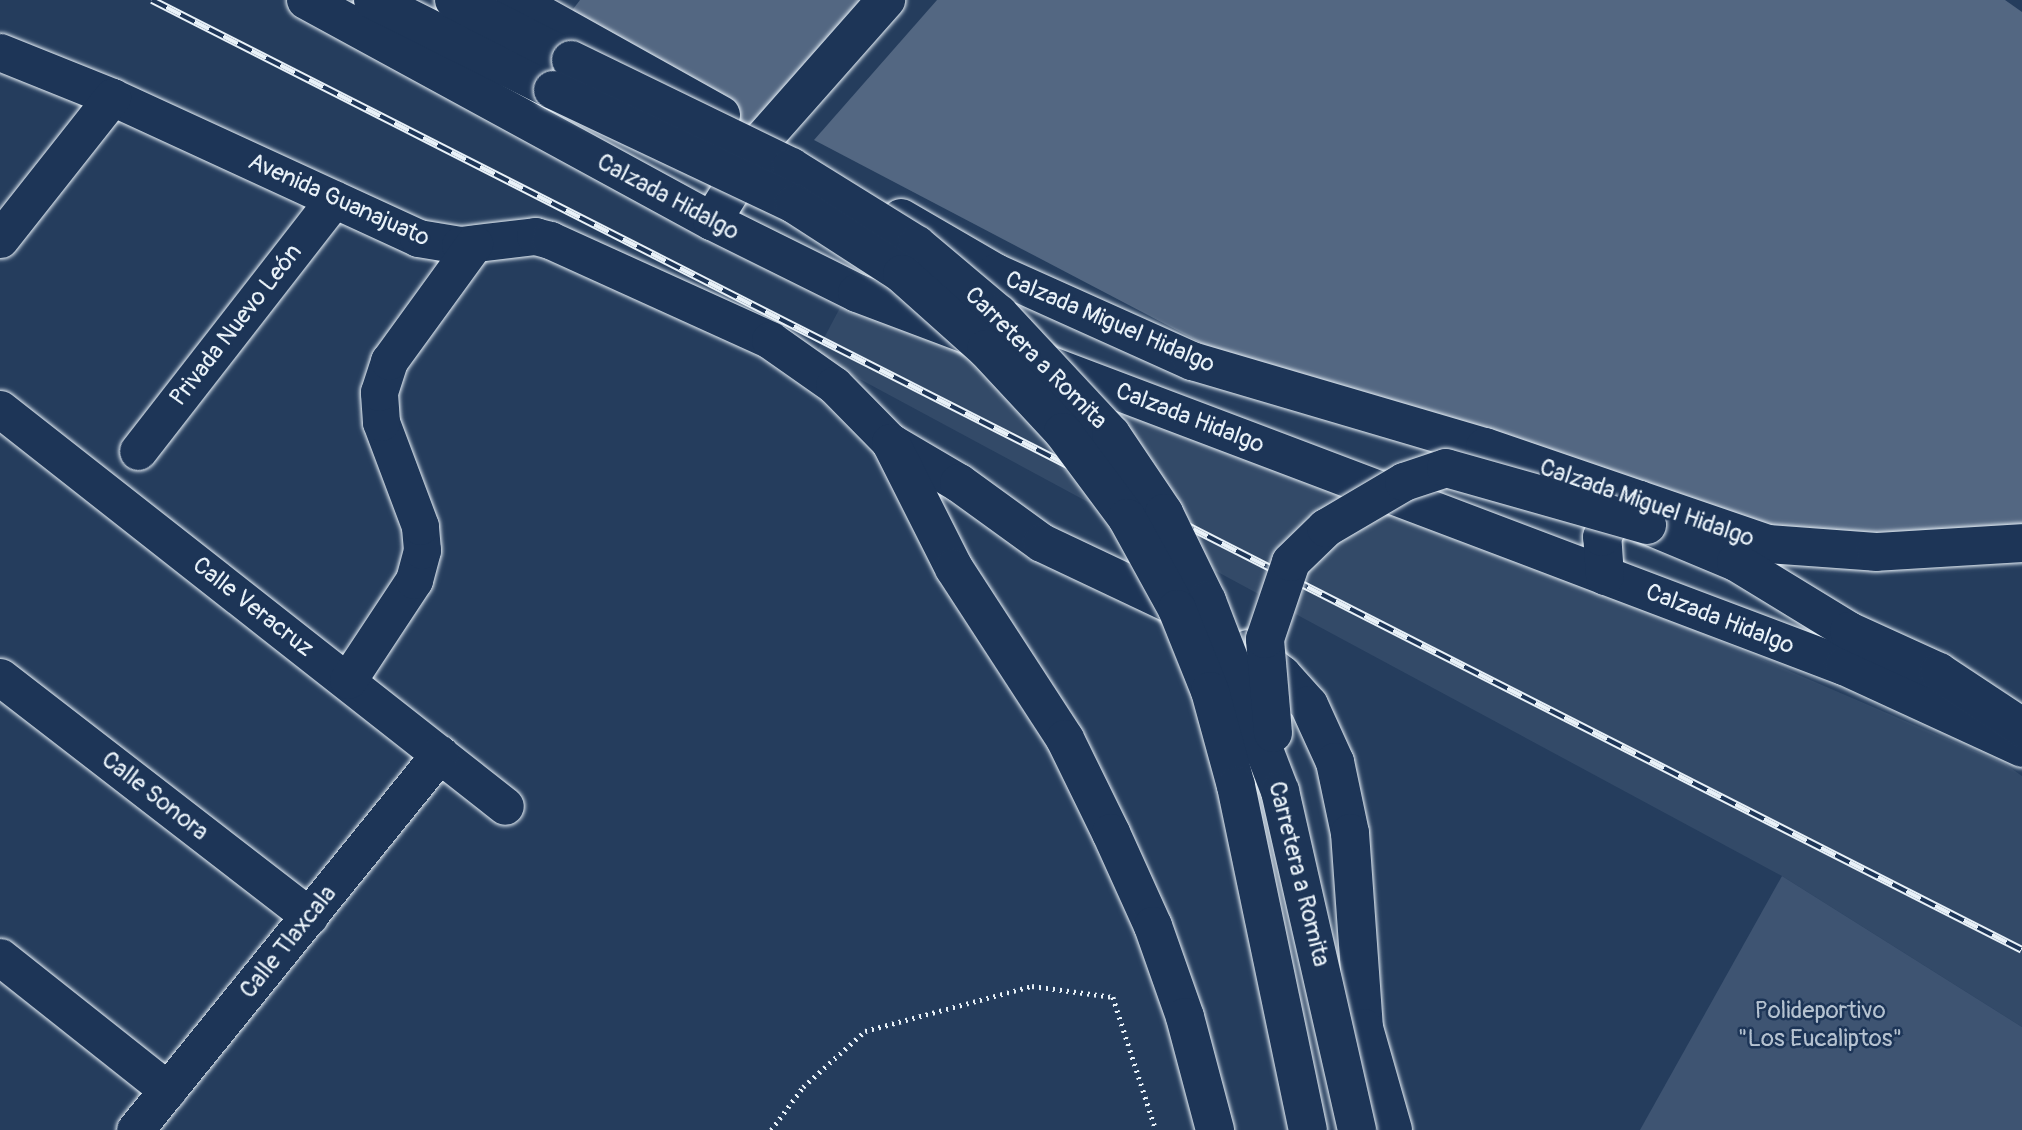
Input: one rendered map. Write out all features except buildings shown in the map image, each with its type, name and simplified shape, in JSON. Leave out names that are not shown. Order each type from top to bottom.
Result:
[{"type":"main road","name":"Calzada Hidalgo","points":[[306,0],[712,221],[857,293],[1844,666],[2022,748]]},
{"type":"main road","points":[[373,0],[562,75]]},
{"type":"main road","points":[[454,0],[562,75]]},
{"type":"main road","points":[[712,221],[763,139],[886,0]]},
{"type":"main road","name":"Calzada Miguel Hidalgo","points":[[534,4],[996,273],[1192,361],[1485,447],[1643,513],[1768,544],[1877,552],[2022,543]]},
{"type":"main road","name":"Carretera a Romita","points":[[562,75],[791,167],[917,245],[968,288],[1059,374],[1111,435],[1164,513],[1207,601],[1280,791],[1332,1008],[1357,1130]]},
{"type":"main road","name":"Carretera a Romita","points":[[562,75],[794,204],[902,274],[986,349],[1054,423],[1127,518],[1177,609],[1210,691],[1236,786],[1308,1130]]},
{"type":"main road","points":[[857,293],[899,247],[911,224]]},
{"type":"main road","points":[[1174,412],[1192,361]]},
{"type":"main road","points":[[891,443],[954,568],[1065,739],[1111,833],[1153,926],[1185,1017],[1215,1130]]},
{"type":"main road","points":[[891,443],[959,483],[1041,543],[1220,627],[1282,675],[1309,705],[1335,762],[1350,834],[1356,962],[1364,1028],[1393,1130]]},
{"type":"main road","points":[[1280,791],[1265,639],[1291,562],[1326,528],[1404,482],[1446,468],[1643,513],[1737,562],[1849,631],[1939,672],[2022,727]]},
{"type":"main road","points":[[1605,576],[1602,537],[1616,512],[1643,513]]},
{"type":"main road","points":[[1332,1008],[1371,1130]]},
{"type":"street","name":"Avenida Guanajuato","points":[[0,52],[112,97],[427,241],[474,244],[536,236],[770,341],[834,385],[891,443]]},
{"type":"street","points":[[0,239],[112,97]]},
{"type":"street","name":"Privada Nuevo León","points":[[138,452],[334,199]]},
{"type":"street","points":[[348,680],[414,580],[422,550],[420,526],[381,422],[379,392],[389,361],[474,244]]},
{"type":"street","name":"Calle Veracruz","points":[[0,409],[505,806]]},
{"type":"street","name":"Calle Sonora","points":[[0,677],[309,916]]},
{"type":"street","name":"Calle Tlaxcala","points":[[135,1130],[440,754]]},
{"type":"street","points":[[0,957],[168,1090]]},
{"type":"path","points":[[771,1130],[803,1087],[865,1031],[1032,986],[1113,998],[1156,1130]]},
{"type":"shaded area","points":[[842,304],[1669,619],[2005,764],[2022,776],[2022,1027],[1782,876],[815,355]]},
{"type":"green space","name":"Polideportivo \"Los Eucaliptos\"","points":[[1782,876],[2022,1027],[2022,1130],[1640,1130]]},
{"type":"railway","points":[[152,0],[2022,950]]}]
